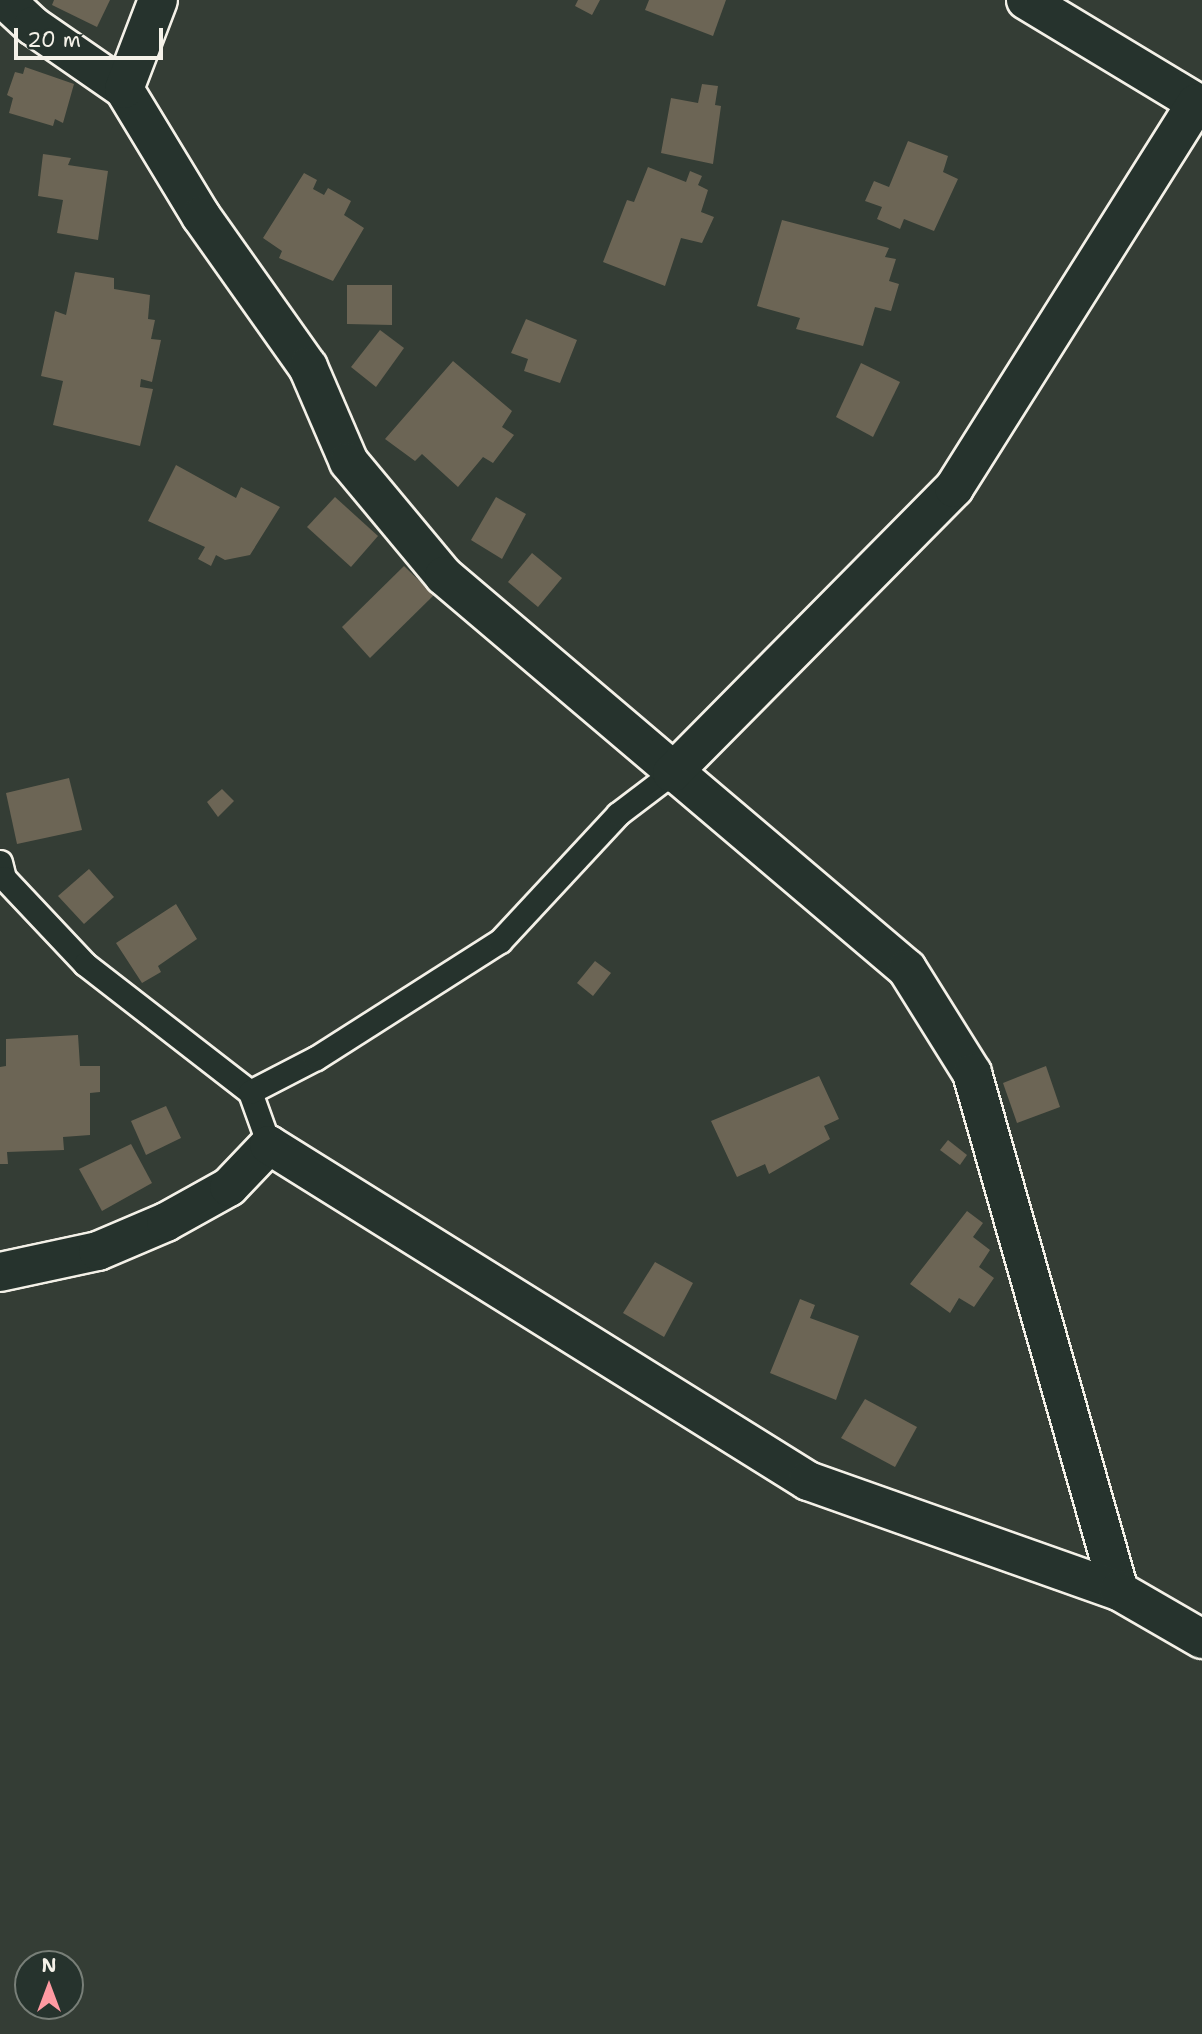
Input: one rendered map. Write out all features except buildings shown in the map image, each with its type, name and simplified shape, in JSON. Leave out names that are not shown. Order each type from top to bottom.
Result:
[{"type":"street","points":[[5,0],[33,26],[124,89],[201,216],[308,367],[349,462],[444,576],[672,773],[829,899],[906,969],[972,1073],[1119,1591]]},
{"type":"street","points":[[124,89],[158,0]]},
{"type":"street","points":[[672,773],[954,488],[1199,104],[1026,0]]},
{"type":"street","points":[[0,1272],[98,1251],[166,1222],[229,1187],[269,1144],[335,1190],[808,1481],[1119,1591],[1202,1639]]},
{"type":"lane","points":[[250,1093],[316,1058],[500,941],[618,814],[672,773]]},
{"type":"lane","points":[[0,862],[4,878],[85,964],[250,1093],[269,1144]]}]
